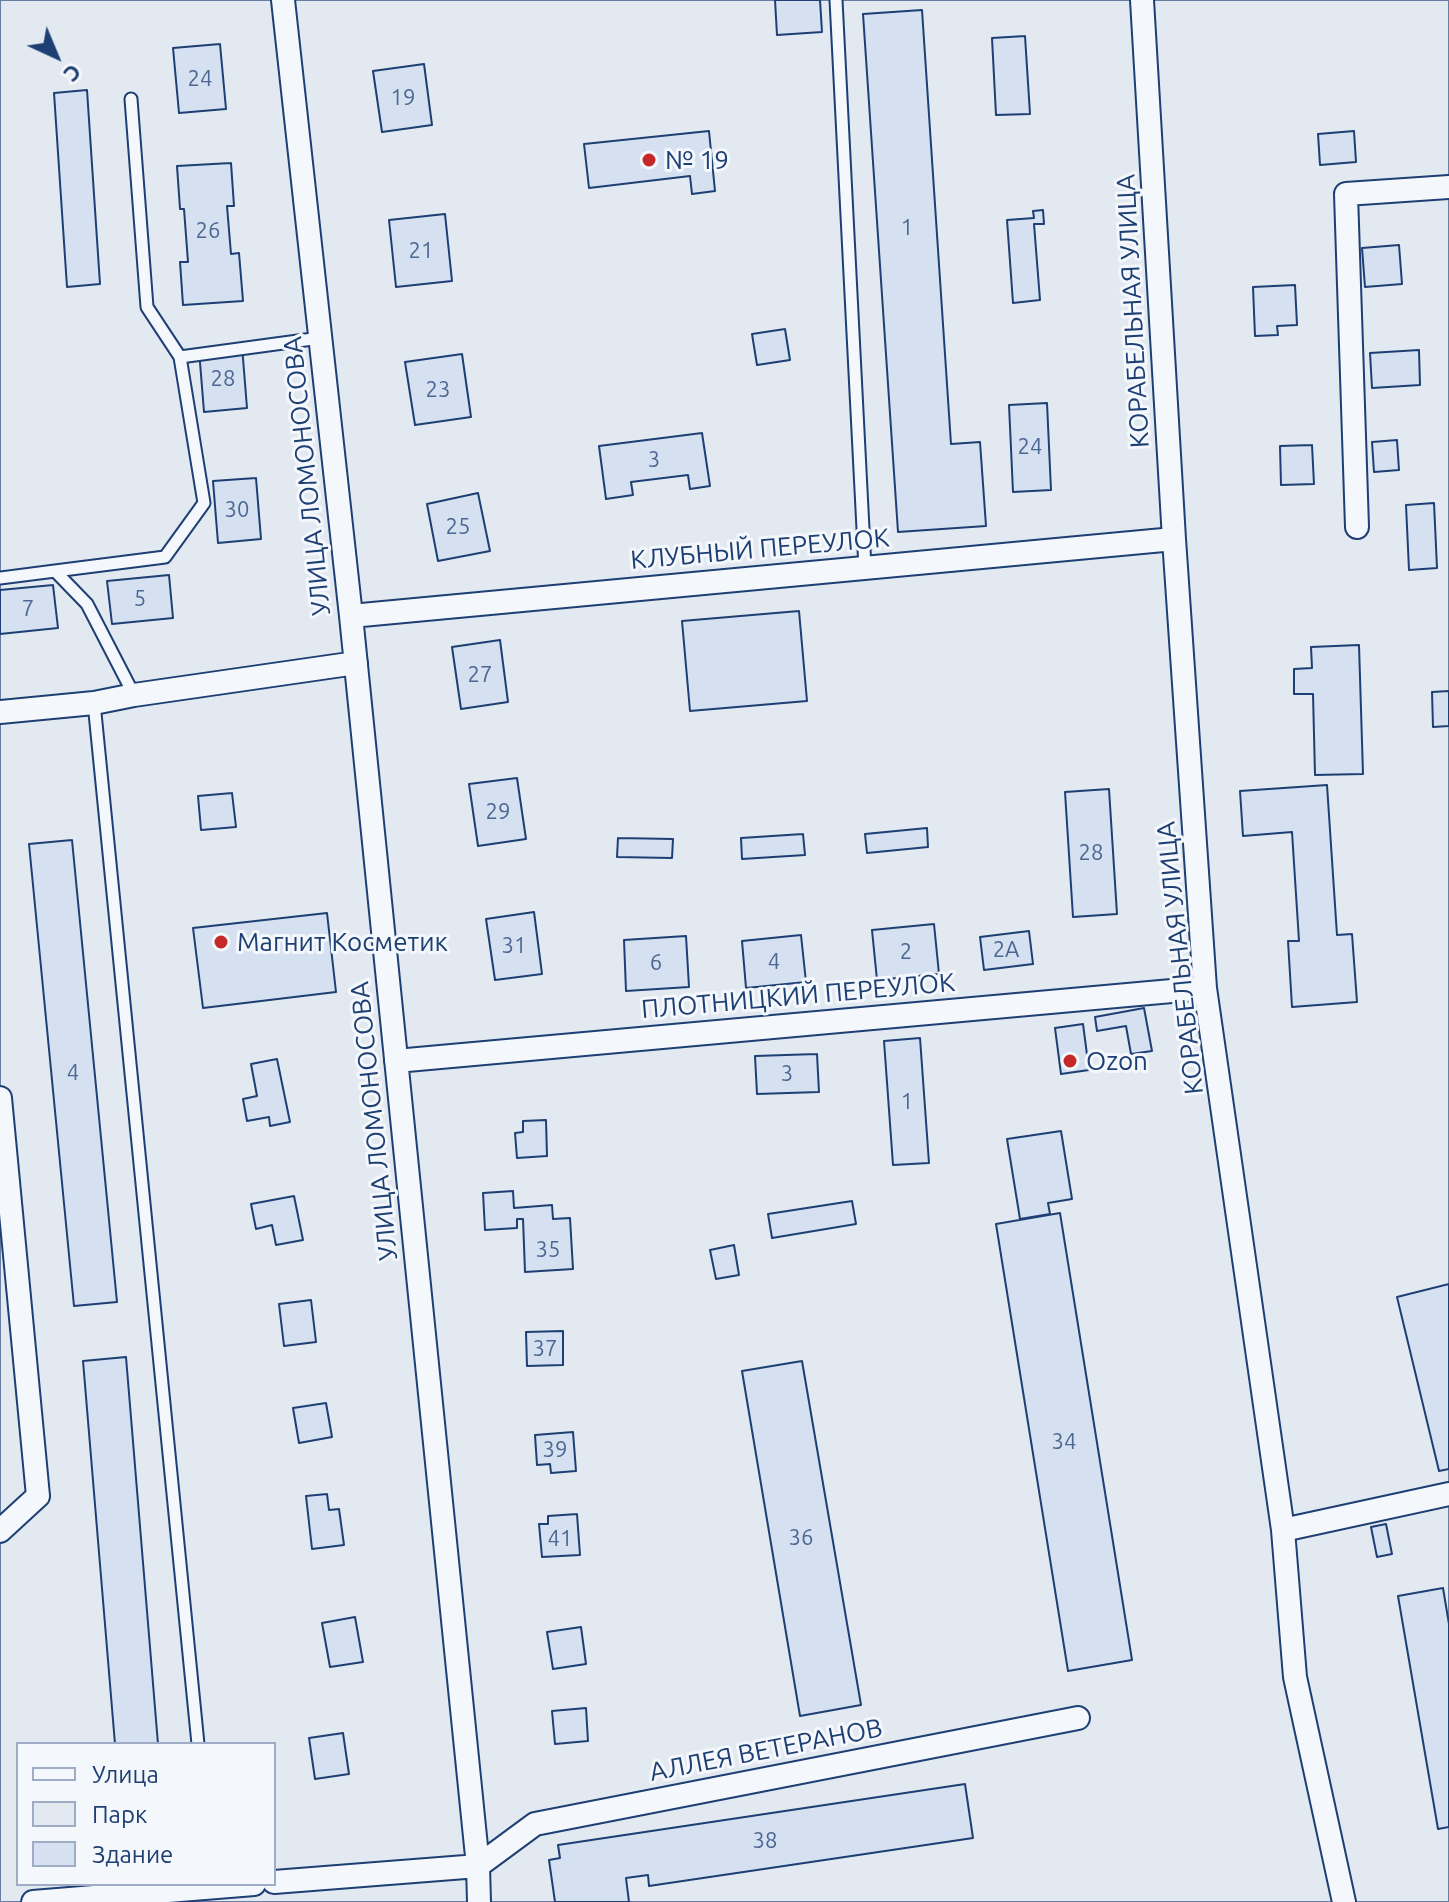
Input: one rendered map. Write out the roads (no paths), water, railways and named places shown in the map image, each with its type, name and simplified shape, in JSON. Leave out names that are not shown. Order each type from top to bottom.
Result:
[{"type":"street","name":"УЛИЦА ЛОМОНОСОВА","points":[[283,0],[356,663],[478,1866],[479,1902]]},
{"type":"street","name":"КОРАБЕЛЬНАЯ УЛИЦА","points":[[1142,0],[1205,988],[1283,1530],[1295,1677],[1344,1902]]},
{"type":"street","points":[[1357,527],[1346,194],[1449,187]]},
{"type":"street","name":"КЛУБНЫЙ ПЕРЕУЛОК","points":[[351,616],[1174,539]]},
{"type":"street","points":[[0,712],[94,703],[356,663]]},
{"type":"street","name":"ПЛОТНИЦКИЙ ПЕРЕУЛОК","points":[[396,1061],[1205,988]]},
{"type":"street","points":[[0,1098],[38,1496],[0,1531]]},
{"type":"street","points":[[1283,1530],[1449,1494]]},
{"type":"street","name":"АЛЛЕЯ ВЕТЕРАНОВ","points":[[478,1866],[535,1824],[1078,1718]]},
{"type":"street","points":[[276,1882],[478,1866]]},
{"type":"street","points":[[33,1902],[212,1886]]},
{"type":"lane","points":[[836,0],[865,568]]},
{"type":"lane","points":[[0,578],[165,557],[204,503],[180,357],[147,307],[131,99]]},
{"type":"lane","points":[[180,357],[320,338]]},
{"type":"lane","points":[[55,571],[87,604],[134,695]]},
{"type":"lane","points":[[94,703],[198,1742]]},
{"type":"place","name":"№ 19","points":[[649,160]]},
{"type":"place","name":"Магнит Косметик","points":[[221,942]]},
{"type":"place","name":"Ozon","points":[[1070,1061]]}]
